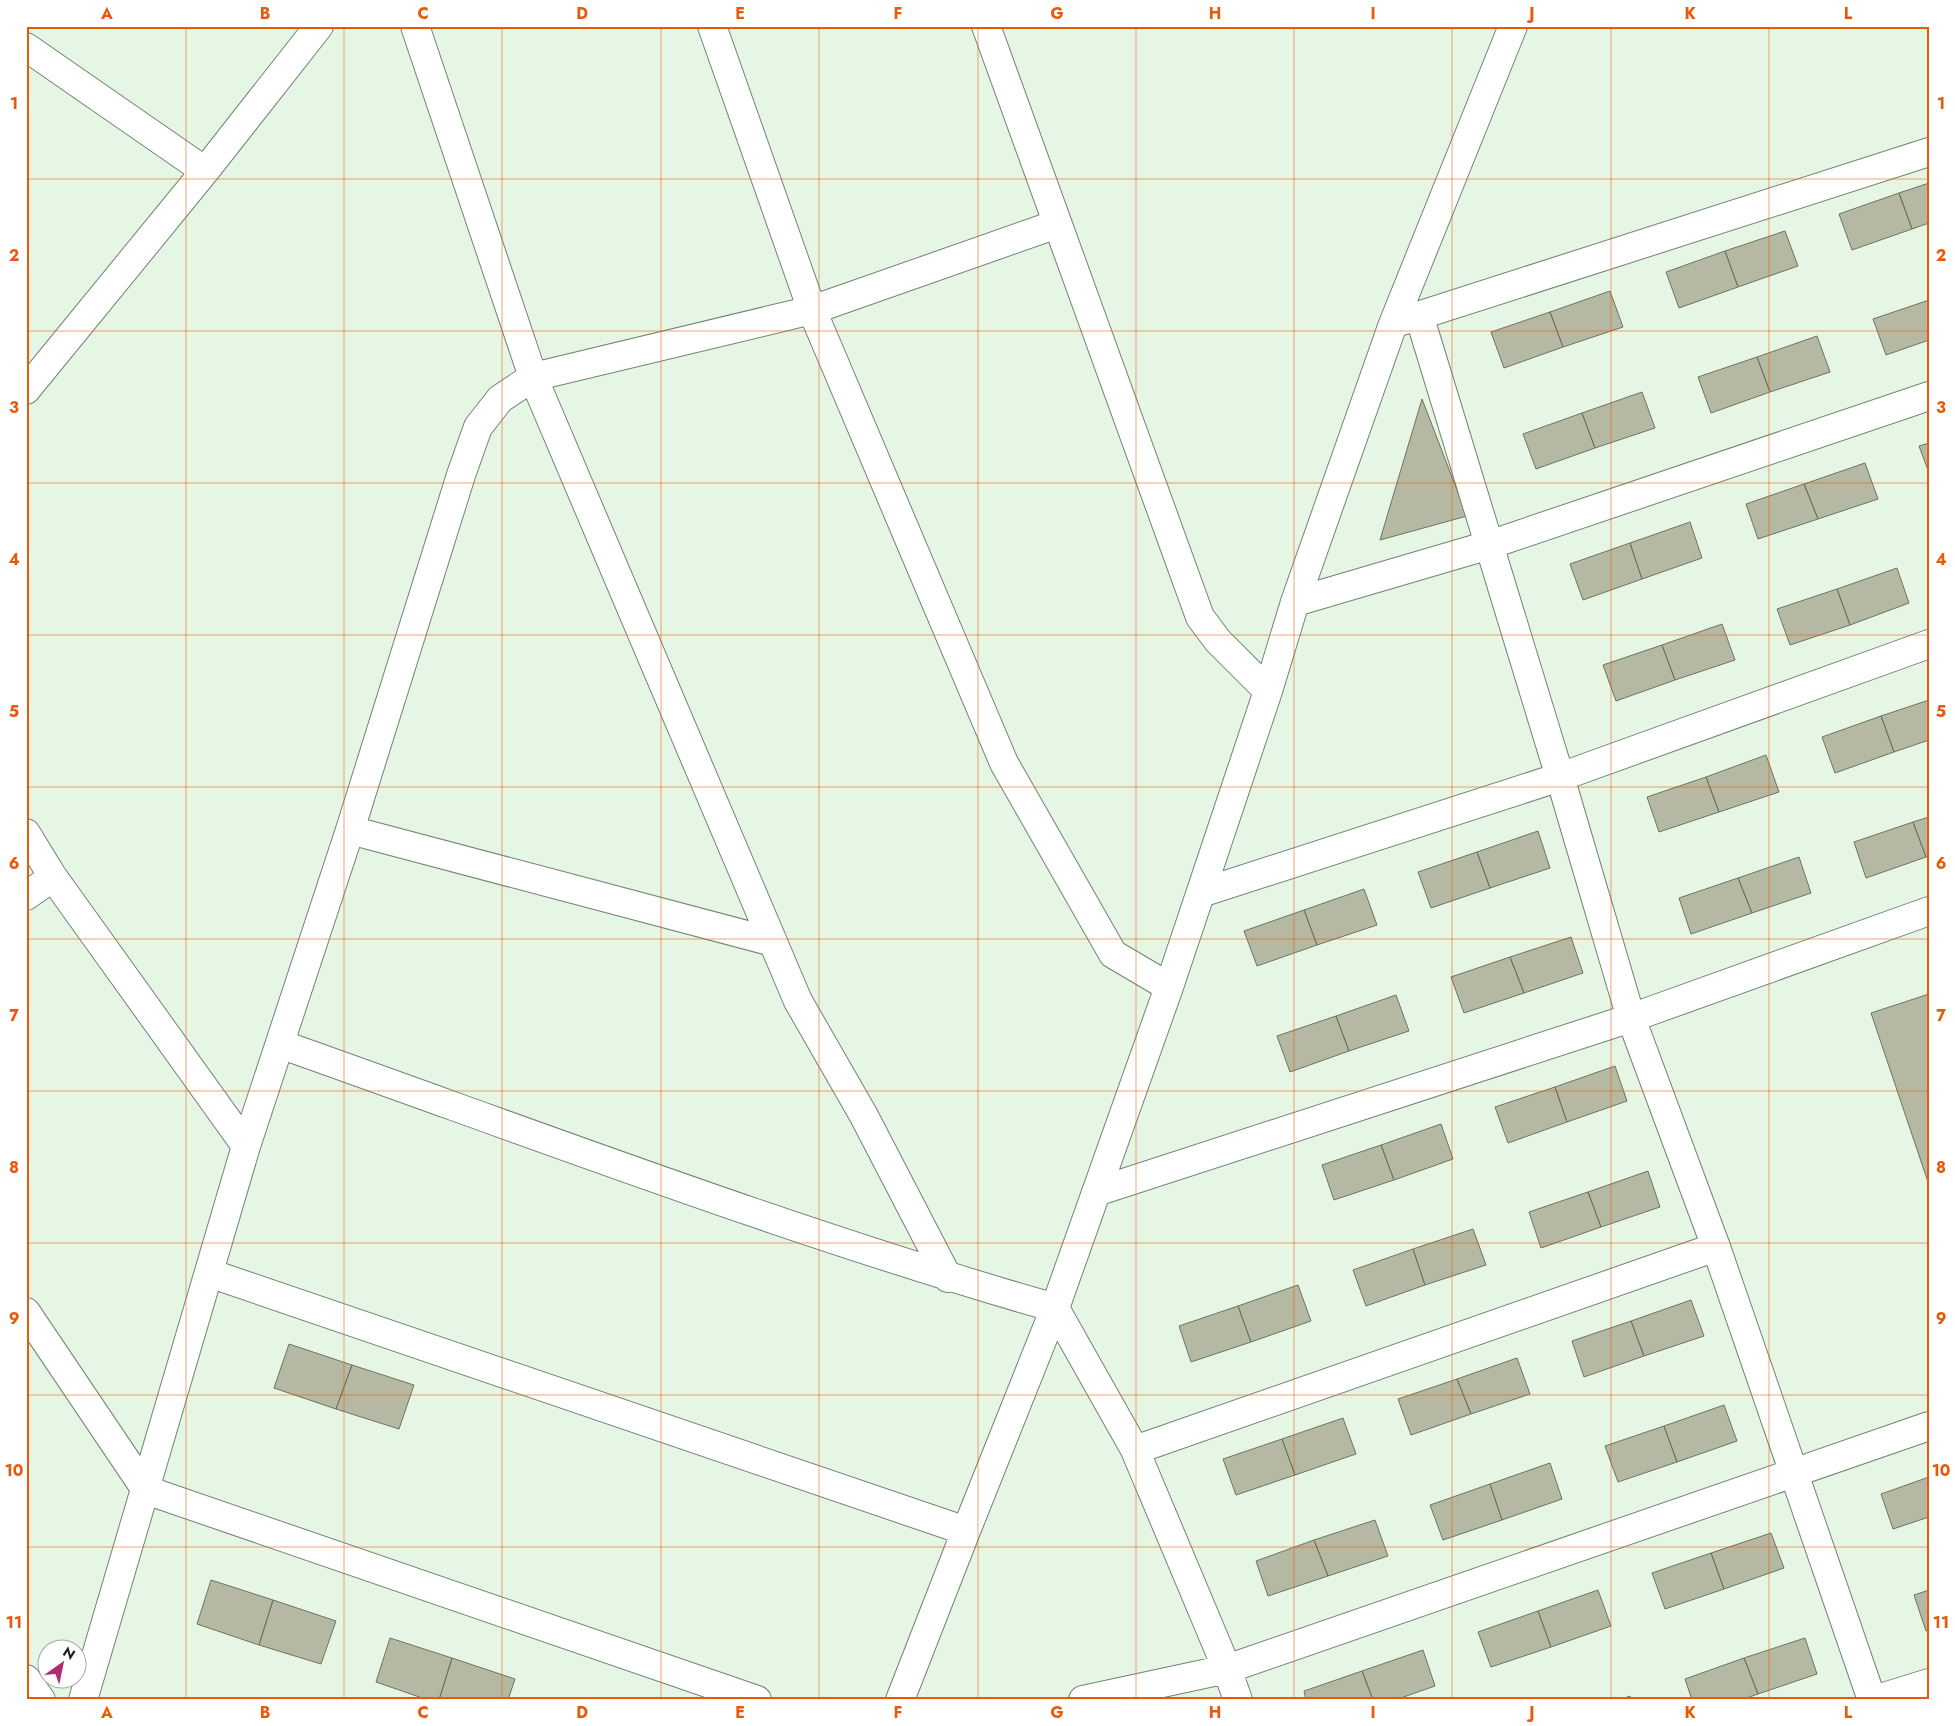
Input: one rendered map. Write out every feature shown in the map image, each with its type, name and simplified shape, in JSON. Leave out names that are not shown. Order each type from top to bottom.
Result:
[{"type":"street","points":[[26,390],[205,172],[319,26]]},
{"type":"street","points":[[415,26],[533,377],[798,1001],[864,1116],[948,1278]]},
{"type":"street","points":[[712,26],[812,310],[1004,763],[1113,954],[1169,987]]},
{"type":"street","points":[[986,26],[1200,617],[1218,641],[1268,691]]},
{"type":"street","points":[[900,1700],[1056,1308],[1169,987],[1268,691],[1295,602],[1393,324],[1513,26]]},
{"type":"street","points":[[26,47],[205,172]]},
{"type":"street","points":[[1393,324],[1929,152]]},
{"type":"street","points":[[83,1700],[246,1146],[350,830],[461,475],[478,427],[500,399],[533,377],[812,310],[1057,224]]},
{"type":"street","points":[[1419,315],[1560,777],[1631,1018],[1716,1247],[1873,1700],[1929,1683]]},
{"type":"street","points":[[1295,602],[1488,545],[1929,396]]},
{"type":"street","points":[[1201,893],[1560,777],[1929,644]]},
{"type":"street","points":[[350,830],[773,942]]},
{"type":"street","points":[[26,833],[53,877],[246,1146]]},
{"type":"street","points":[[26,896],[53,877]]},
{"type":"street","points":[[1096,1192],[1631,1018],[1929,911]]},
{"type":"street","points":[[280,1044],[808,1232],[948,1278],[1056,1308],[1135,1450],[1227,1668],[1238,1700]]},
{"type":"street","points":[[1135,1450],[1716,1247]]},
{"type":"street","points":[[209,1273],[966,1531]]},
{"type":"street","points":[[26,1312],[146,1490],[757,1700]]},
{"type":"street","points":[[1083,1700],[1227,1668],[1929,1426]]},
{"type":"street","points":[[26,1680],[41,1700]]},
{"type":"building","points":[[1929,183],[1929,223],[1912,229],[1899,193]]},
{"type":"building","points":[[1899,193],[1912,229],[1852,250],[1839,214]]},
{"type":"building","points":[[1785,231],[1798,266],[1738,287],[1725,251]]},
{"type":"building","points":[[1725,251],[1738,287],[1679,308],[1666,272]]},
{"type":"building","points":[[1610,291],[1623,327],[1563,347],[1550,312]]},
{"type":"building","points":[[1929,300],[1929,340],[1886,355],[1873,319]]},
{"type":"building","points":[[1550,312],[1563,347],[1504,368],[1491,332]]},
{"type":"building","points":[[1817,336],[1830,372],[1770,392],[1757,357]]},
{"type":"building","points":[[1757,357],[1770,392],[1711,413],[1698,377]]},
{"type":"building","points":[[1642,392],[1655,428],[1595,448],[1582,413]]},
{"type":"building","points":[[1422,399],[1467,516],[1380,540]]},
{"type":"building","points":[[1582,413],[1595,448],[1536,469],[1523,434]]},
{"type":"building","points":[[1929,443],[1929,473],[1919,446]]},
{"type":"building","points":[[1865,463],[1878,499],[1818,519],[1804,484]]},
{"type":"building","points":[[1804,484],[1818,519],[1758,539],[1746,504]]},
{"type":"building","points":[[1690,522],[1702,558],[1642,579],[1630,543]]},
{"type":"building","points":[[1630,543],[1642,579],[1583,600],[1570,564]]},
{"type":"building","points":[[1897,568],[1909,603],[1850,625],[1837,589]]},
{"type":"building","points":[[1837,589],[1850,625],[1790,645],[1777,609]]},
{"type":"building","points":[[1722,624],[1735,660],[1675,680],[1662,645]]},
{"type":"building","points":[[1662,645],[1675,680],[1616,701],[1603,665]]},
{"type":"building","points":[[1929,700],[1929,740],[1894,752],[1881,716]]},
{"type":"building","points":[[1881,716],[1894,752],[1835,773],[1822,737]]},
{"type":"building","points":[[1766,755],[1779,792],[1719,812],[1706,777]]},
{"type":"building","points":[[1706,777],[1719,812],[1659,832],[1647,797]]},
{"type":"building","points":[[1929,817],[1929,857],[1926,857],[1913,822]]},
{"type":"building","points":[[1913,822],[1926,857],[1866,878],[1854,842]]},
{"type":"building","points":[[1538,831],[1550,868],[1490,888],[1477,852]]},
{"type":"building","points":[[1477,852],[1490,888],[1431,908],[1418,872]]},
{"type":"building","points":[[1799,857],[1811,893],[1752,913],[1738,878]]},
{"type":"building","points":[[1738,878],[1752,913],[1691,934],[1679,898]]},
{"type":"building","points":[[1364,889],[1377,925],[1317,945],[1304,910]]},
{"type":"building","points":[[1304,910],[1317,945],[1257,966],[1244,931]]},
{"type":"building","points":[[1571,937],[1583,973],[1524,993],[1510,957]]},
{"type":"building","points":[[1510,957],[1524,993],[1464,1013],[1451,977]]},
{"type":"building","points":[[1929,994],[1929,1185],[1871,1013]]},
{"type":"building","points":[[1396,995],[1409,1031],[1349,1051],[1336,1016]]},
{"type":"building","points":[[1336,1016],[1349,1051],[1290,1072],[1277,1036]]},
{"type":"building","points":[[1615,1066],[1627,1101],[1567,1122],[1555,1087]]},
{"type":"building","points":[[1555,1087],[1567,1122],[1508,1143],[1495,1107]]},
{"type":"building","points":[[1441,1124],[1453,1159],[1394,1180],[1381,1145]]},
{"type":"building","points":[[1381,1145],[1394,1180],[1334,1200],[1322,1165]]},
{"type":"building","points":[[1648,1171],[1660,1207],[1601,1227],[1588,1192]]},
{"type":"building","points":[[1588,1192],[1601,1227],[1541,1248],[1529,1212]]},
{"type":"building","points":[[1473,1229],[1486,1265],[1425,1285],[1413,1249]]},
{"type":"building","points":[[1413,1249],[1425,1285],[1366,1306],[1353,1270]]},
{"type":"building","points":[[1298,1285],[1311,1321],[1251,1342],[1238,1306]]},
{"type":"building","points":[[1691,1300],[1704,1336],[1644,1356],[1631,1321]]},
{"type":"building","points":[[1238,1306],[1251,1342],[1191,1362],[1179,1326]]},
{"type":"building","points":[[1631,1321],[1644,1356],[1584,1377],[1572,1341]]},
{"type":"building","points":[[289,1344],[352,1365],[336,1409],[274,1388]]},
{"type":"building","points":[[1517,1358],[1530,1394],[1471,1414],[1457,1379]]},
{"type":"building","points":[[352,1365],[414,1385],[399,1429],[336,1409]]},
{"type":"building","points":[[1457,1379],[1471,1414],[1411,1435],[1398,1399]]},
{"type":"building","points":[[1724,1405],[1737,1441],[1677,1462],[1664,1426]]},
{"type":"building","points":[[1343,1418],[1356,1454],[1295,1475],[1282,1439]]},
{"type":"building","points":[[1664,1426],[1677,1462],[1618,1482],[1605,1446]]},
{"type":"building","points":[[1282,1439],[1295,1475],[1236,1495],[1223,1459]]},
{"type":"building","points":[[1550,1463],[1562,1499],[1502,1520],[1490,1484]]},
{"type":"building","points":[[1929,1477],[1929,1517],[1893,1529],[1881,1494]]},
{"type":"building","points":[[1490,1484],[1502,1520],[1443,1540],[1430,1505]]},
{"type":"building","points":[[1375,1520],[1388,1556],[1328,1576],[1314,1540]]},
{"type":"building","points":[[1771,1533],[1784,1568],[1724,1589],[1711,1553]]},
{"type":"building","points":[[1314,1540],[1328,1576],[1268,1596],[1256,1561]]},
{"type":"building","points":[[1711,1553],[1724,1589],[1665,1609],[1652,1573]]},
{"type":"building","points":[[211,1580],[273,1600],[259,1645],[197,1624]]},
{"type":"building","points":[[1598,1590],[1611,1626],[1551,1647],[1538,1611]]},
{"type":"building","points":[[1929,1590],[1929,1631],[1926,1631],[1914,1595]]},
{"type":"building","points":[[273,1600],[336,1621],[321,1664],[259,1645]]},
{"type":"building","points":[[1538,1611],[1551,1647],[1491,1667],[1478,1632]]},
{"type":"building","points":[[390,1638],[452,1658],[439,1700],[428,1700],[376,1682]]},
{"type":"building","points":[[1805,1638],[1817,1674],[1758,1694],[1744,1658]]},
{"type":"building","points":[[1423,1650],[1435,1686],[1395,1700],[1373,1700],[1362,1671]]},
{"type":"building","points":[[452,1658],[515,1679],[508,1700],[439,1700]]},
{"type":"building","points":[[1744,1658],[1758,1694],[1741,1700],[1692,1700],[1685,1679]]},
{"type":"building","points":[[1362,1671],[1373,1700],[1306,1700],[1304,1691]]},
{"type":"building","points":[[1630,1696],[1631,1700],[1619,1700]]}]
